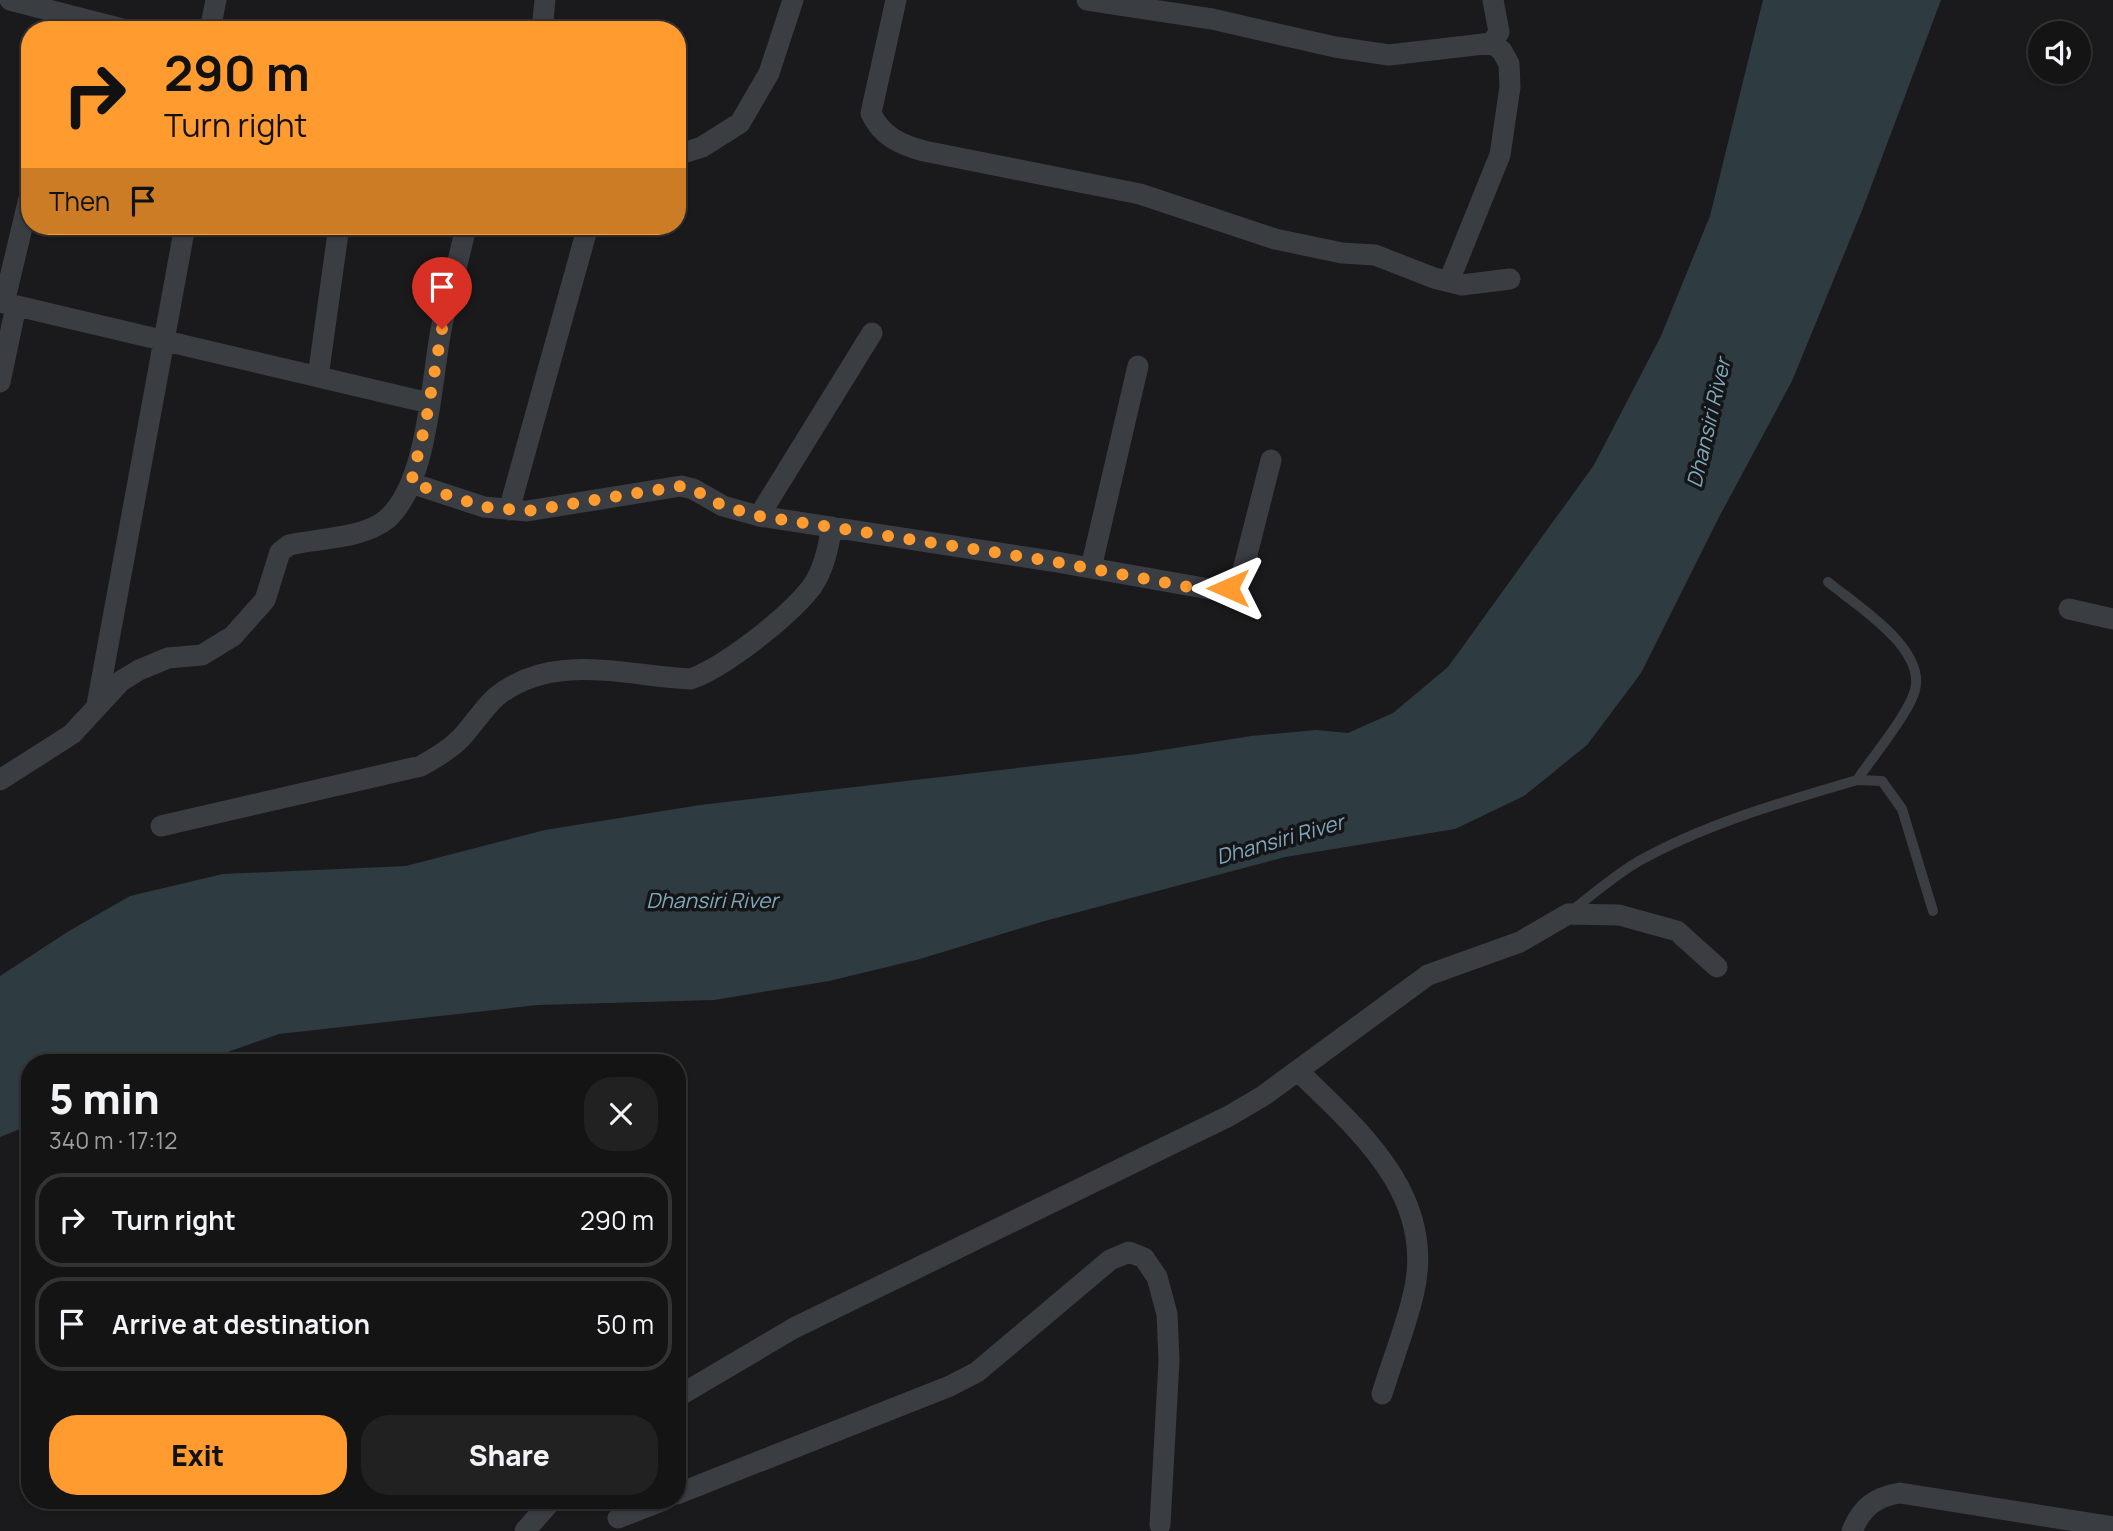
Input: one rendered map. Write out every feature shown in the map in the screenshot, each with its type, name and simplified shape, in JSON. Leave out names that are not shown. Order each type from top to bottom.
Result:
[{"type":"street","points":[[10,0],[91,21]]},
{"type":"street","points":[[212,21],[216,0]]},
{"type":"street","points":[[543,21],[545,0]]},
{"type":"street","points":[[686,152],[702,147],[740,123],[769,73],[793,0]]},
{"type":"street","points":[[896,0],[871,113],[875,121],[895,141],[924,151],[1140,194],[1275,239],[1342,253],[1375,255],[1462,285],[1510,279]]},
{"type":"street","points":[[1087,0],[1212,19],[1335,47],[1388,55],[1492,43],[1502,51],[1509,64],[1510,87],[1500,155],[1449,281]]},
{"type":"street","points":[[1492,43],[1499,32],[1493,0]]},
{"type":"street","points":[[0,382],[6,304],[21,235]]},
{"type":"street","points":[[96,707],[183,235]]},
{"type":"street","points":[[318,377],[338,235]]},
{"type":"street","points":[[0,780],[72,734],[121,681],[153,662],[202,655],[218,648],[233,636],[265,600],[280,552],[289,545],[362,531],[385,520],[401,503],[411,483],[464,235]]},
{"type":"street","points":[[509,510],[585,235]]},
{"type":"street","points":[[6,304],[429,403]]},
{"type":"street","points":[[759,516],[872,333]]},
{"type":"street","points":[[1091,568],[1138,366]]},
{"type":"street","points":[[411,483],[464,502],[527,511],[681,486],[693,489],[723,506],[759,516],[1091,568],[1204,590],[1228,588],[1238,581],[1271,460]]},
{"type":"street","points":[[161,826],[421,766],[444,753],[459,740],[495,698],[542,673],[588,668],[691,679],[705,674],[735,656],[811,587],[825,562],[832,527]]},
{"type":"street","points":[[2069,609],[2113,619]]},
{"type":"street","points":[[686,1392],[794,1328],[1229,1116],[1298,1070],[1428,975],[1520,942],[1567,914],[1619,915],[1677,931],[1717,967]]},
{"type":"street","points":[[1298,1070],[1373,1146],[1411,1208],[1416,1228],[1418,1261],[1414,1295],[1382,1394]]},
{"type":"street","points":[[686,1490],[939,1390],[977,1372],[1110,1260],[1129,1252],[1144,1258],[1157,1277],[1167,1314],[1168,1360],[1160,1525]]},
{"type":"street","points":[[1852,1531],[1867,1505],[1881,1496],[1900,1493],[2113,1527]]},
{"type":"street","points":[[525,1531],[544,1509]]},
{"type":"street","points":[[617,1516],[638,1509]]},
{"type":"lane","points":[[1828,582],[1892,634],[1907,652],[1915,669],[1916,689],[1857,780]]},
{"type":"lane","points":[[1567,914],[1636,863],[1669,845],[1714,825],[1857,780],[1882,781],[1902,809],[1933,911]]},
{"type":"water","name":"Dhansiri River","points":[[1763,0],[1941,0],[1863,208],[1792,381],[1718,519],[1641,673],[1587,745],[1524,796],[1455,829],[1285,857],[1041,922],[920,959],[829,981],[714,1000],[538,1005],[279,1034],[222,1054],[21,1054],[21,1129],[0,1137],[0,976],[69,931],[130,896],[223,874],[406,866],[545,830],[700,805],[1137,754],[1251,736],[1316,730],[1348,733],[1393,713],[1448,667],[1594,465],[1661,336],[1710,216]]},
{"type":"route","points":[[442,329],[426,421],[411,483],[464,502],[498,509],[527,511],[681,486],[693,489],[704,498],[736,511],[759,516],[1051,561],[1204,590],[1228,588]]}]
